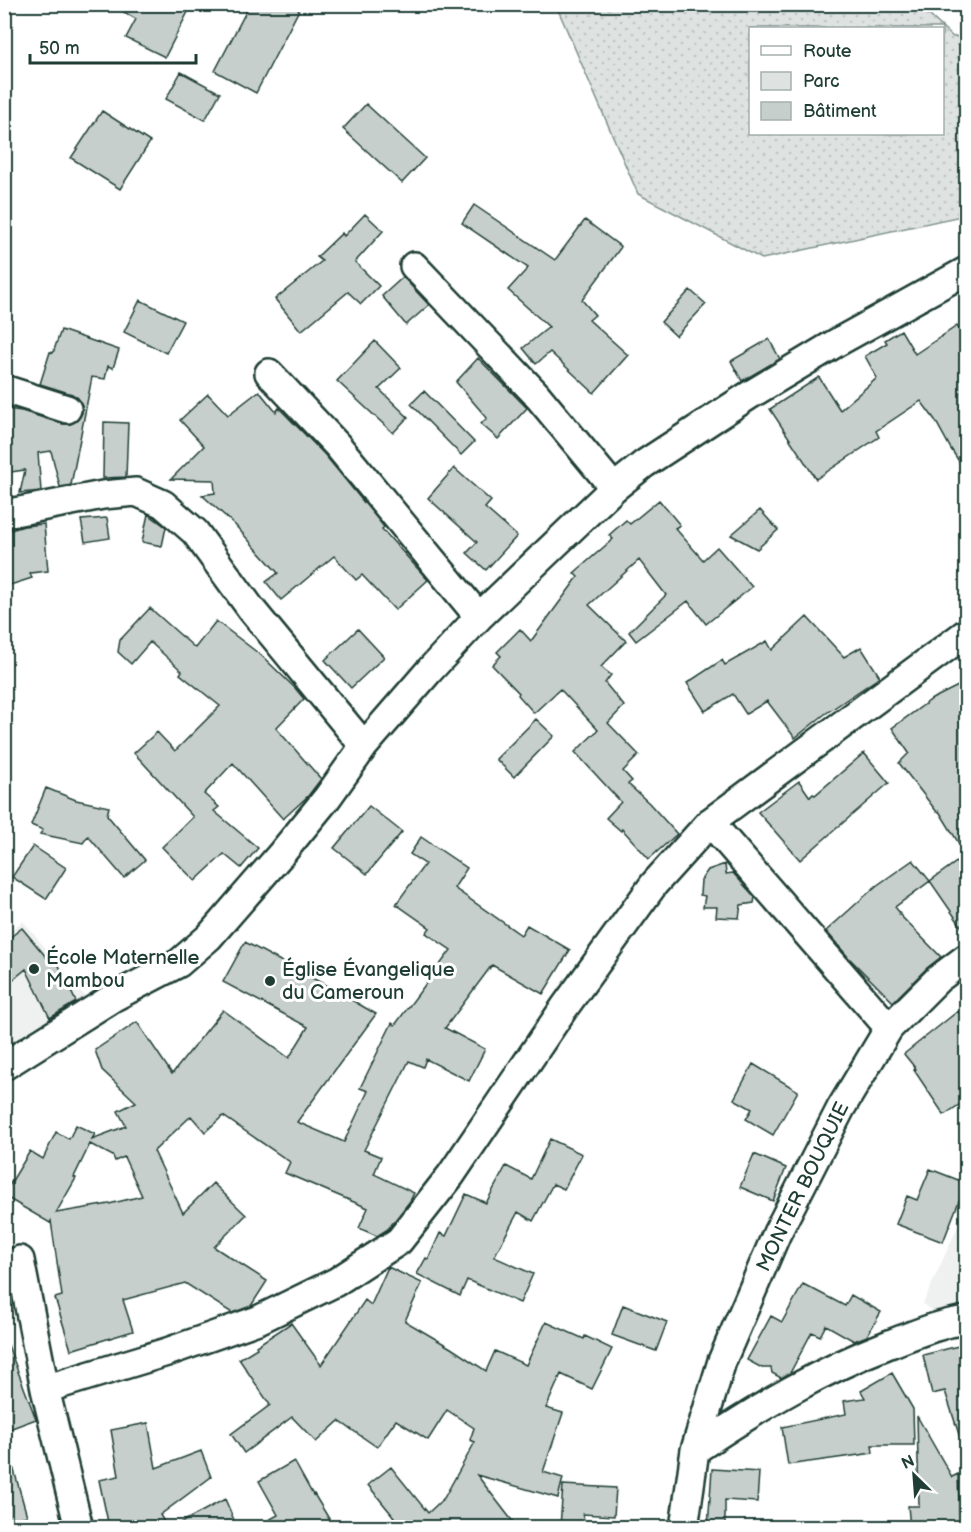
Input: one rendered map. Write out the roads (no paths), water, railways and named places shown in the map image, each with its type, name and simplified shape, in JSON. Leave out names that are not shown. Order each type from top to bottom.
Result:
[{"type":"street","points":[[414,266],[536,394],[614,488]]},
{"type":"street","points":[[4,1066],[114,997],[179,963],[209,937],[282,853],[327,798],[364,746],[429,671],[479,617],[614,488],[644,464],[748,396],[966,271]]},
{"type":"street","points":[[269,373],[344,453],[479,617]]},
{"type":"street","points":[[4,389],[67,409]]},
{"type":"street","points":[[4,514],[103,495],[136,492],[163,504],[195,532],[252,610],[364,746]]},
{"type":"street","points":[[45,1389],[167,1352],[258,1320],[336,1282],[399,1241],[451,1175],[564,1008],[654,884],[710,822],[966,633]]},
{"type":"street","points":[[710,822],[889,1028]]},
{"type":"street","name":"MONTER BOUQUIE","points":[[684,1527],[695,1450],[722,1361],[777,1233],[841,1108],[889,1028],[938,979],[966,958]]},
{"type":"street","points":[[20,1260],[45,1389],[80,1527]]},
{"type":"street","points":[[695,1450],[812,1377],[940,1324],[966,1320]]},
{"type":"place","name":"École Maternelle Mambou","points":[[34,969]]},
{"type":"place","name":"Église Évangelique du Cameroun","points":[[270,981]]}]
